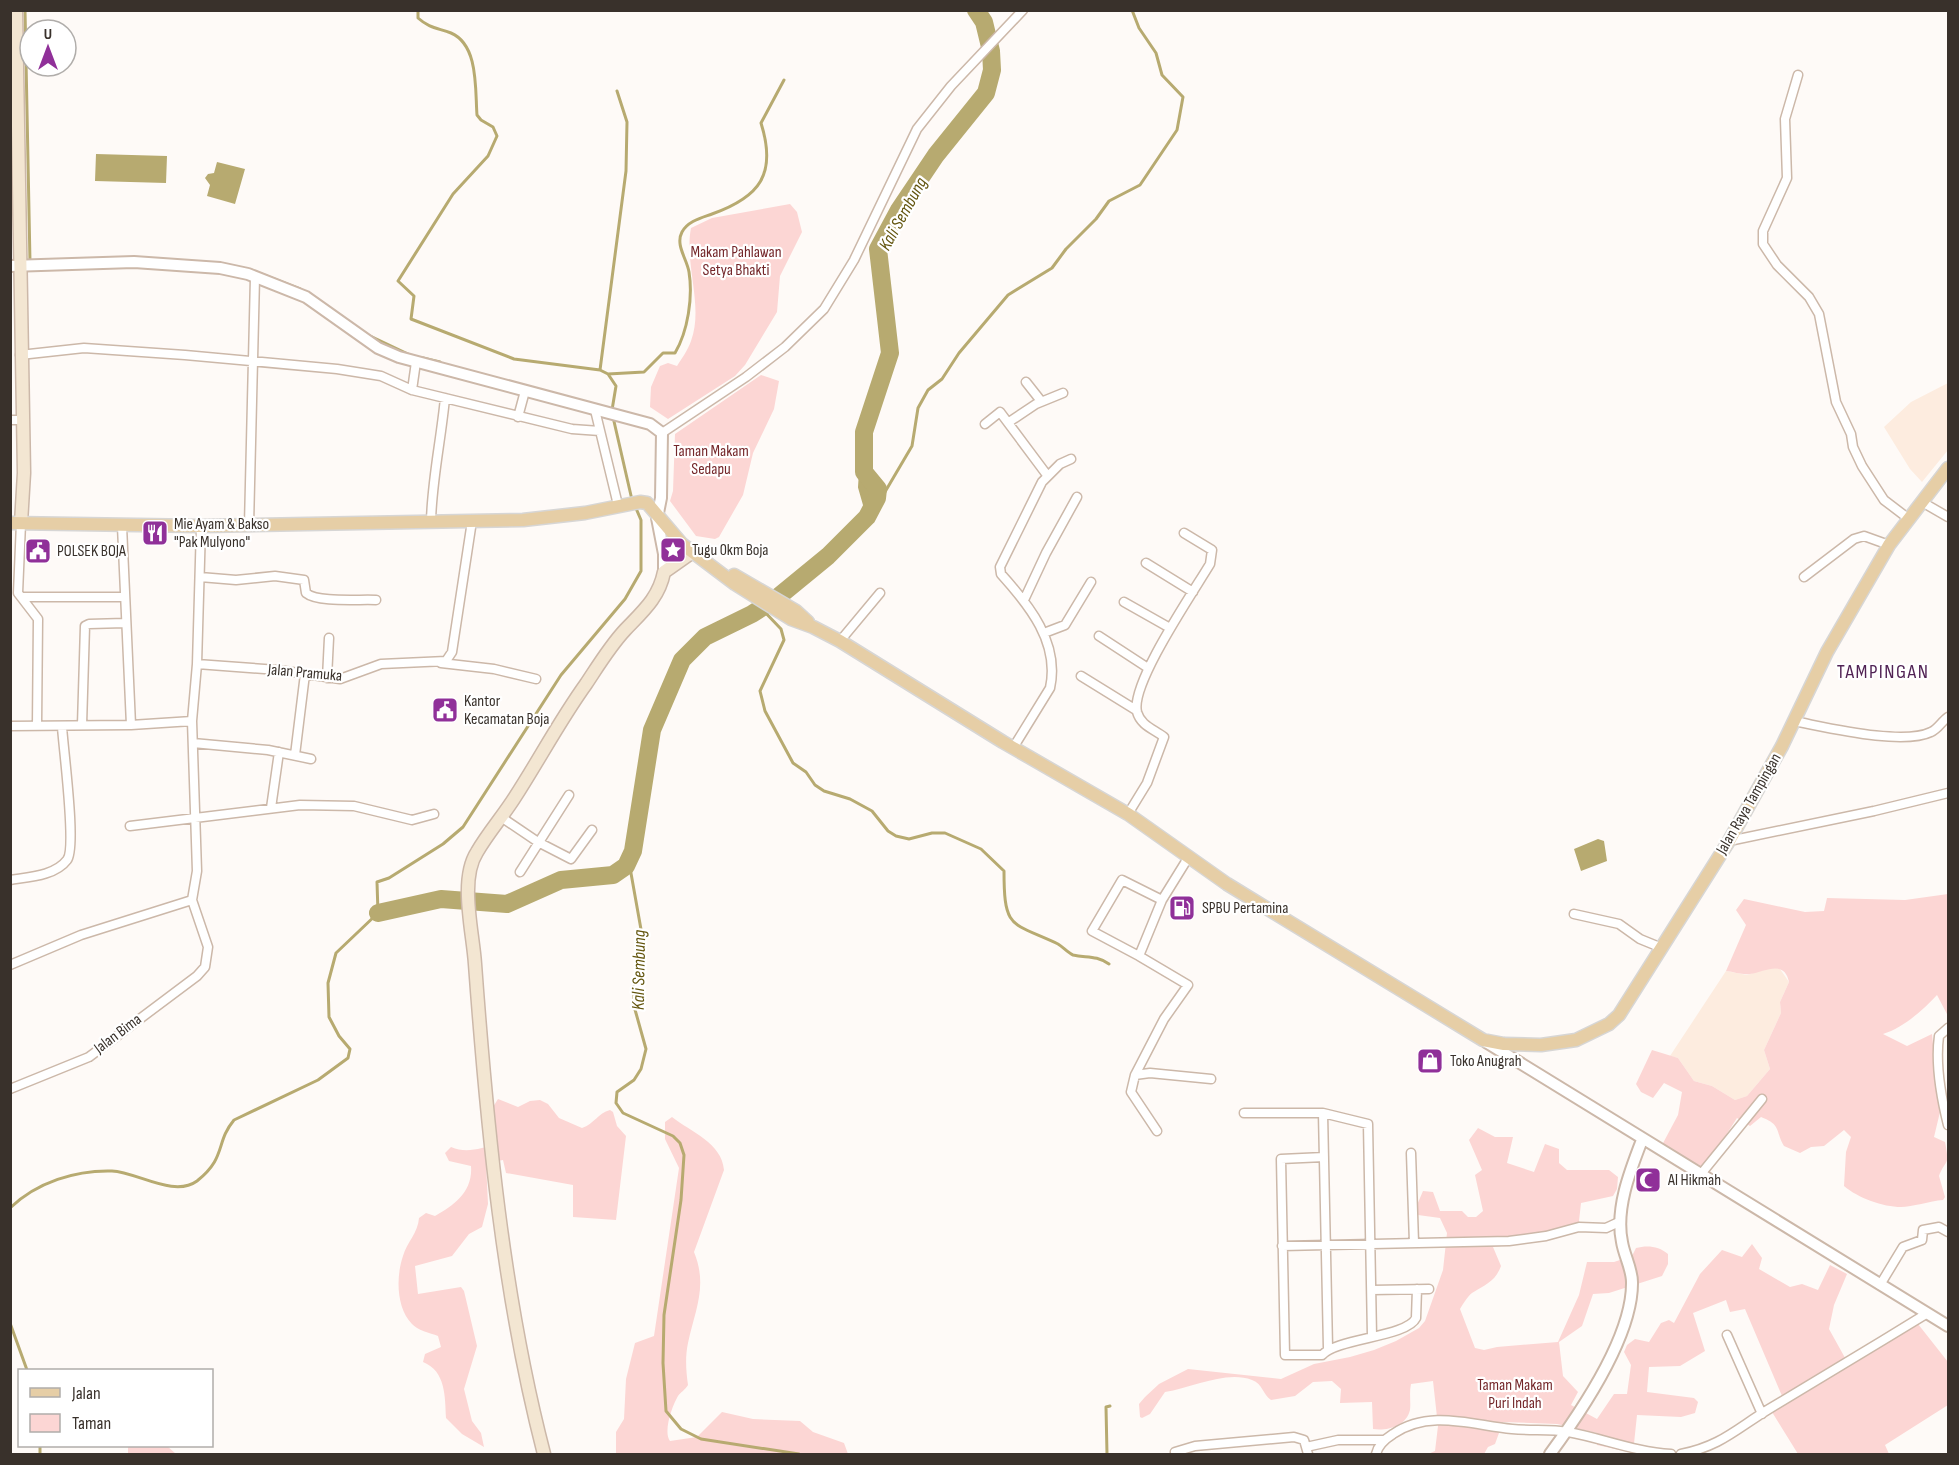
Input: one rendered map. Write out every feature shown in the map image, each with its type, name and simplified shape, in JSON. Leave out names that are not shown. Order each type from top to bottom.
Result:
[{"type":"main road","points":[[16,10],[14,114],[16,314],[20,355],[16,420],[24,473],[16,523],[249,525],[472,521],[557,517],[619,505],[646,503],[657,518],[691,553],[840,641],[1013,748],[1128,814],[1188,858],[1483,1040]]},
{"type":"main road","name":"Jalan Raya Tampingan","points":[[1483,1040],[1504,1044],[1541,1045],[1576,1040],[1619,1016],[1729,841],[1782,746],[1827,652],[1889,545],[1948,468]]},
{"type":"main road","points":[[544,1455],[529,1395],[507,1265],[482,1074],[467,891],[476,853],[584,687],[625,630],[651,602],[662,583],[664,572],[691,553]]},
{"type":"street","points":[[662,433],[746,377],[785,346],[824,309],[850,268],[917,129],[1000,32],[1023,10]]},
{"type":"street","points":[[1798,75],[1785,119],[1787,178],[1763,231],[1763,244],[1778,265],[1809,297],[1818,314],[1831,383],[1862,466],[1884,500],[1909,519]]},
{"type":"street","points":[[16,267],[134,262],[219,268],[255,277],[306,297],[378,348],[416,362],[651,424],[662,433]]},
{"type":"street","points":[[249,525],[255,277]]},
{"type":"street","points":[[20,355],[84,348],[337,369],[381,376],[412,390],[505,414],[580,430],[600,431]]},
{"type":"street","points":[[412,390],[416,362]]},
{"type":"street","points":[[1026,382],[1041,401]]},
{"type":"street","points":[[516,416],[525,391]]},
{"type":"street","points":[[1009,422],[1041,401],[1063,393]]},
{"type":"street","points":[[431,521],[432,478],[440,444],[445,398]]},
{"type":"street","points":[[599,411],[600,431],[619,505]]},
{"type":"street","points":[[984,424],[1000,412],[1047,475]]},
{"type":"street","points":[[662,433],[661,498],[657,518],[664,554],[664,572]]},
{"type":"street","points":[[1013,748],[1050,688],[1052,677],[1044,633],[1024,600],[1001,574],[1000,567],[1047,475],[1071,459]]},
{"type":"street","points":[[1024,600],[1046,553],[1077,497]]},
{"type":"street","points":[[1922,502],[1948,517]]},
{"type":"street","points":[[440,663],[446,661],[452,652],[472,521]]},
{"type":"street","points":[[16,523],[17,596],[38,619],[37,725]]},
{"type":"street","points":[[122,525],[131,725]]},
{"type":"street","points":[[10,965],[81,935],[192,900],[197,871],[192,721],[197,664],[201,525]]},
{"type":"street","points":[[1136,710],[1148,668],[1210,564],[1212,550],[1184,533]]},
{"type":"street","points":[[1804,577],[1854,539],[1864,536],[1889,545]]},
{"type":"street","points":[[1146,563],[1193,592]]},
{"type":"street","points":[[200,577],[236,580],[275,576],[304,580],[307,594],[312,596],[376,600]]},
{"type":"street","points":[[1044,633],[1065,625],[1091,582]]},
{"type":"street","points":[[840,641],[880,592]]},
{"type":"street","points":[[17,596],[124,597]]},
{"type":"street","points":[[1124,602],[1170,628]]},
{"type":"street","points":[[82,725],[85,626],[125,623]]},
{"type":"street","points":[[1099,636],[1148,668]]},
{"type":"street","points":[[327,678],[329,638]]},
{"type":"street","name":"Jalan Pramuka","points":[[197,664],[327,678],[354,675],[381,664],[419,661],[494,669],[536,679]]},
{"type":"street","points":[[295,755],[305,674]]},
{"type":"street","points":[[1081,676],[1136,710],[1141,720],[1164,737],[1161,751],[1147,783],[1128,814]]},
{"type":"street","points":[[1793,721],[1857,732],[1908,737],[1935,731],[1948,717]]},
{"type":"street","points":[[10,726],[131,725],[192,721]]},
{"type":"street","points":[[10,880],[50,871],[66,862],[70,855],[71,835],[62,726]]},
{"type":"street","points":[[193,743],[279,752],[311,759]]},
{"type":"street","points":[[272,808],[279,752]]},
{"type":"street","points":[[1729,841],[1874,812],[1948,793]]},
{"type":"street","points":[[520,872],[569,795]]},
{"type":"street","points":[[130,826],[272,808],[339,804],[418,820],[434,813]]},
{"type":"street","points":[[501,817],[538,842],[571,859],[592,830]]},
{"type":"street","points":[[1139,956],[1162,900],[1188,858]]},
{"type":"street","points":[[1156,1131],[1131,1092],[1135,1075],[1164,1019],[1188,985],[1092,931],[1122,880],[1162,900]]},
{"type":"street","name":"Jalan Bima","points":[[10,1089],[89,1057],[197,976],[205,967],[208,947],[192,900]]},
{"type":"street","points":[[1574,914],[1619,924],[1640,939],[1662,948]]},
{"type":"street","points":[[1948,1028],[1939,1036],[1938,1051],[1941,1100],[1948,1125]]},
{"type":"street","points":[[1483,1040],[1642,1140],[1948,1326]]},
{"type":"street","points":[[1135,1075],[1150,1073],[1211,1079]]},
{"type":"street","points":[[1701,1174],[1762,1099]]},
{"type":"street","points":[[1244,1113],[1323,1113],[1368,1124],[1372,1336]]},
{"type":"street","points":[[1323,1113],[1328,1348]]},
{"type":"street","points":[[1550,1455],[1601,1377],[1629,1314],[1632,1281],[1620,1222],[1632,1164],[1642,1140]]},
{"type":"street","points":[[1411,1153],[1414,1243]]},
{"type":"street","points":[[1324,1157],[1281,1159],[1285,1355],[1322,1355],[1328,1348],[1408,1327],[1414,1323],[1417,1289]]},
{"type":"street","points":[[1282,1246],[1509,1241],[1546,1236],[1579,1227],[1606,1228],[1620,1222]]},
{"type":"street","points":[[1880,1285],[1904,1247],[1922,1240],[1923,1230],[1939,1227],[1948,1232]]},
{"type":"street","points":[[1372,1290],[1429,1289]]},
{"type":"street","points":[[1681,1455],[1700,1450],[1736,1433],[1762,1414],[1926,1314]]},
{"type":"street","points":[[1727,1335],[1762,1414]]},
{"type":"street","points":[[1376,1455],[1384,1440],[1407,1425],[1424,1420],[1466,1421],[1512,1429],[1567,1432],[1650,1453],[1671,1455]]},
{"type":"street","points":[[1175,1452],[1195,1446],[1294,1437],[1301,1438],[1307,1451],[1338,1440],[1384,1440]]},
{"type":"shaded area","points":[[96,154],[167,156],[166,183],[95,181]]},
{"type":"shaded area","points":[[217,162],[245,169],[235,204],[207,196],[210,185],[205,178],[208,174],[214,173]]},
{"type":"shaded area","points":[[1948,383],[1948,450],[1922,482],[1910,469],[1884,427],[1911,402]]},
{"type":"shaded area","points":[[1598,839],[1604,841],[1607,861],[1581,871],[1574,849]]},
{"type":"shaded area","points":[[1772,967],[1780,969],[1789,982],[1780,1002],[1781,1013],[1764,1050],[1770,1069],[1747,1096],[1735,1100],[1712,1086],[1694,1081],[1678,1058],[1670,1056],[1726,971],[1747,975]]},
{"type":"green space","name":"Makam Pahlawan Setya Bhakti","points":[[790,204],[797,212],[802,232],[780,276],[777,312],[745,365],[735,376],[668,419],[650,407],[651,387],[660,366],[668,363],[677,366],[690,344],[696,314],[690,256],[691,228],[712,218]]},
{"type":"green space","name":"Taman Makam Sedapu","points":[[761,375],[779,381],[774,409],[753,453],[743,495],[719,537],[715,539],[696,536],[670,501],[673,491],[675,434]]},
{"type":"green space","points":[[1948,894],[1948,1016],[1937,995],[1905,1023],[1883,1034],[1907,1046],[1932,1034],[1940,1112],[1934,1137],[1945,1142],[1947,1155],[1939,1176],[1945,1197],[1943,1200],[1894,1207],[1871,1201],[1844,1186],[1846,1152],[1851,1137],[1844,1130],[1824,1146],[1811,1147],[1800,1153],[1784,1146],[1777,1129],[1768,1120],[1761,1117],[1750,1126],[1737,1118],[1712,1157],[1701,1166],[1662,1145],[1678,1115],[1682,1092],[1664,1083],[1653,1098],[1641,1092],[1636,1084],[1652,1050],[1678,1058],[1694,1081],[1712,1086],[1735,1100],[1747,1096],[1770,1069],[1764,1050],[1781,1013],[1780,1002],[1789,982],[1787,975],[1778,969],[1747,974],[1726,971],[1746,925],[1736,910],[1744,899],[1805,912],[1824,911],[1827,898],[1905,900]]},
{"type":"green space","points":[[498,1099],[518,1107],[530,1101],[540,1100],[548,1104],[559,1118],[582,1128],[610,1110],[613,1112],[617,1126],[626,1136],[616,1220],[573,1217],[573,1185],[506,1173],[503,1160],[486,1163],[488,1204],[482,1227],[469,1234],[452,1256],[415,1266],[418,1294],[461,1287],[464,1291],[477,1346],[464,1389],[472,1421],[481,1433],[484,1447],[462,1434],[446,1418],[440,1378],[431,1366],[423,1362],[425,1354],[441,1347],[438,1336],[417,1328],[407,1317],[400,1301],[399,1273],[403,1256],[417,1228],[419,1218],[426,1213],[435,1216],[449,1207],[461,1197],[469,1183],[471,1166],[449,1161],[445,1153],[451,1147],[468,1150],[498,1144],[493,1107]]},
{"type":"green space","points":[[672,1117],[712,1145],[718,1152],[724,1170],[694,1252],[698,1264],[700,1287],[687,1348],[688,1385],[678,1396],[671,1412],[667,1432],[670,1441],[697,1437],[722,1412],[753,1419],[800,1421],[813,1432],[844,1443],[848,1454],[616,1454],[616,1432],[624,1419],[626,1379],[635,1343],[654,1336],[679,1168],[665,1139],[665,1122]]},
{"type":"green space","name":"Taman Makam Puri Indah","points":[[1478,1128],[1495,1137],[1513,1137],[1507,1163],[1534,1172],[1545,1144],[1559,1149],[1559,1163],[1567,1170],[1609,1170],[1618,1177],[1617,1189],[1613,1196],[1581,1203],[1579,1221],[1583,1230],[1554,1239],[1493,1247],[1501,1266],[1499,1271],[1489,1282],[1470,1294],[1460,1309],[1475,1348],[1484,1350],[1558,1342],[1579,1295],[1587,1262],[1614,1262],[1632,1256],[1636,1248],[1644,1247],[1657,1248],[1668,1254],[1668,1264],[1662,1276],[1609,1293],[1593,1294],[1582,1326],[1559,1342],[1563,1376],[1578,1392],[1571,1405],[1597,1419],[1614,1394],[1627,1394],[1631,1365],[1624,1352],[1627,1345],[1635,1339],[1649,1342],[1661,1323],[1669,1320],[1674,1323],[1700,1274],[1722,1250],[1742,1257],[1752,1244],[1762,1258],[1759,1269],[1790,1287],[1802,1284],[1818,1290],[1830,1265],[1847,1274],[1834,1305],[1829,1329],[1849,1365],[1918,1324],[1948,1362],[1948,1405],[1885,1445],[1889,1454],[1798,1454],[1772,1412],[1785,1403],[1745,1309],[1730,1312],[1726,1300],[1693,1313],[1705,1351],[1680,1366],[1649,1367],[1647,1392],[1694,1398],[1698,1402],[1695,1413],[1681,1417],[1637,1415],[1633,1453],[1597,1445],[1597,1433],[1557,1424],[1503,1422],[1495,1444],[1488,1447],[1484,1454],[1428,1454],[1435,1451],[1438,1426],[1433,1381],[1411,1384],[1408,1416],[1395,1427],[1384,1429],[1373,1429],[1372,1402],[1340,1403],[1341,1389],[1332,1381],[1313,1382],[1295,1396],[1271,1400],[1252,1380],[1242,1377],[1220,1378],[1165,1392],[1150,1414],[1140,1417],[1139,1404],[1145,1397],[1159,1384],[1188,1369],[1281,1379],[1314,1364],[1374,1350],[1419,1328],[1425,1321],[1443,1270],[1447,1233],[1440,1218],[1418,1215],[1417,1205],[1423,1191],[1433,1192],[1440,1211],[1462,1211],[1468,1217],[1476,1217],[1483,1211],[1475,1175],[1482,1170],[1469,1140]]},
{"type":"green space","points":[[128,1447],[168,1447],[176,1454],[128,1454]]},
{"type":"waterway","points":[[25,10],[30,262]]},
{"type":"waterway","points":[[418,10],[418,18],[430,26],[451,33],[467,47],[474,69],[477,115],[493,127],[497,136],[488,156],[453,194],[398,281],[414,296],[411,319],[514,359],[600,370],[608,374],[616,386],[612,410]]},
{"type":"waterway","name":"Kali Sembung","points":[[378,913],[441,899],[507,904],[561,880],[613,875],[626,866],[633,851],[652,730],[682,660],[705,637],[752,614],[778,597],[828,556],[867,517],[877,498],[878,489],[864,472],[864,432],[890,353],[878,249],[899,210],[936,155],[986,93],[992,70],[991,51],[984,22],[976,10]]},
{"type":"waterway","points":[[877,498],[882,497],[912,446],[918,408],[928,390],[942,379],[959,353],[1008,295],[1052,268],[1109,201],[1140,185],[1177,130],[1183,97],[1162,75],[1156,53],[1139,28],[1132,10]]},
{"type":"waterway","points":[[608,374],[644,372],[663,353],[675,353],[683,335],[690,303],[689,272],[680,237],[688,225],[695,220],[742,200],[761,181],[767,156],[761,123],[784,80]]},
{"type":"waterway","points":[[600,370],[626,171],[627,122],[617,91]]},
{"type":"waterway","points":[[251,270],[300,289]]},
{"type":"waterway","points":[[368,335],[408,354]]},
{"type":"waterway","points":[[423,358],[440,362]]},
{"type":"waterway","points":[[613,417],[632,500]]},
{"type":"waterway","name":"Kali Sembung","points":[[864,472],[863,487],[869,508]]},
{"type":"waterway","points":[[10,1208],[32,1191],[58,1179],[98,1171],[122,1172],[167,1186],[188,1185],[197,1181],[213,1165],[224,1136],[234,1120],[318,1080],[348,1058],[350,1049],[339,1036],[329,1017],[328,983],[336,953],[378,913],[377,882],[389,878],[443,844],[463,827],[561,675],[625,599],[641,571],[641,520],[635,506]]},
{"type":"waterway","points":[[761,608],[781,629],[784,640],[760,691],[765,711],[793,763],[806,772],[815,785],[824,791],[850,799],[872,811],[888,831],[896,836],[909,839],[932,833],[945,833],[981,849],[1004,871],[1006,904],[1013,921],[1020,927],[1058,944],[1073,955],[1096,958],[1109,964]]},
{"type":"waterway","name":"Kali Sembung","points":[[629,862],[642,935],[634,987],[634,1006],[646,1049],[641,1069],[634,1080],[617,1092],[616,1103],[623,1113],[673,1136],[680,1143],[684,1155],[681,1200],[664,1315],[663,1363],[666,1411],[681,1429],[701,1439],[799,1454]]},
{"type":"waterway","points":[[10,1323],[27,1369]]},
{"type":"waterway","points":[[1107,1454],[1106,1407],[1110,1406]]},
{"type":"waterway","points":[[40,1447],[40,1454]]},
{"type":"place","name":"Mie Ayam & Bakso \"Pak Mulyono\"","points":[[155,533]]},
{"type":"place","name":"Tugu 0km Boja","points":[[673,550]]},
{"type":"place","name":"POLSEK BOJA","points":[[38,551]]},
{"type":"place","name":"Kantor Kecamatan Boja","points":[[445,710]]},
{"type":"place","name":"SPBU Pertamina","points":[[1182,908]]},
{"type":"place","name":"Toko Anugrah","points":[[1430,1061]]},
{"type":"place","name":"Al Hikmah","points":[[1648,1180]]},
{"type":"district","name":"TAMPINGAN","points":[[1883,672]]}]
